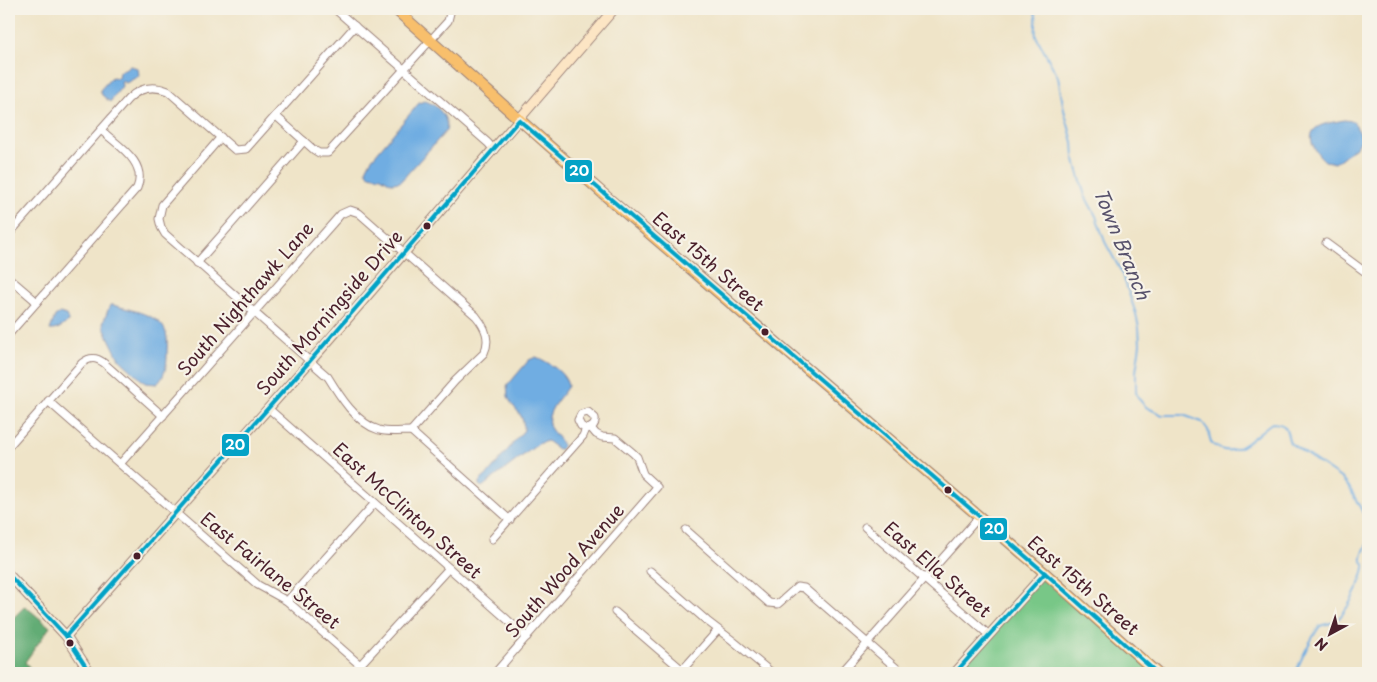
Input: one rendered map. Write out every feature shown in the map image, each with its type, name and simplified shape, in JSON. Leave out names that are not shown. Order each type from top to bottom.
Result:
[{"type":"main road","name":"East 15th Street","points":[[395,9],[519,120],[1045,573],[1157,673]]},
{"type":"street","points":[[335,9],[494,150]]},
{"type":"street","points":[[276,116],[319,153],[328,153],[431,41],[448,21],[451,9]]},
{"type":"street","name":"South Morningside Drive","points":[[66,636],[405,253],[614,9]]},
{"type":"street","points":[[9,234],[134,94],[144,88],[156,87],[162,89],[174,95],[235,150],[246,149],[355,26]]},
{"type":"street","points":[[9,334],[139,183],[139,170],[135,161],[101,130]]},
{"type":"street","points":[[221,137],[164,202],[159,212],[159,223],[165,234],[328,377],[350,408],[368,425],[383,431],[411,431],[510,520],[492,539]]},
{"type":"street","points":[[197,263],[304,141]]},
{"type":"street","name":"South Nighthawk Lane","points":[[120,464],[345,211],[354,210],[359,213],[405,253]]},
{"type":"street","points":[[1326,243],[1368,274]]},
{"type":"street","points":[[405,253],[481,321],[487,341],[487,347],[484,352],[455,381],[411,431]]},
{"type":"street","points":[[9,278],[37,302]]},
{"type":"street","points":[[9,446],[82,363],[92,358],[104,363],[163,416]]},
{"type":"street","name":"East Fairlane Street","points":[[48,401],[258,585],[287,601],[360,665],[449,568]]},
{"type":"street","name":"East McClinton Street","points":[[268,408],[526,637]]},
{"type":"street","name":"South Wood Avenue","points":[[495,673],[657,488],[643,474],[633,453],[615,438],[596,434],[589,428],[510,520]]},
{"type":"street","points":[[287,601],[375,503]]},
{"type":"street","points":[[841,673],[979,517]]},
{"type":"street","name":"East Ella Street","points":[[865,527],[989,635]]},
{"type":"street","points":[[686,530],[769,603],[778,604],[797,587],[804,588],[902,673]]},
{"type":"street","points":[[650,571],[718,630],[772,673]]},
{"type":"street","points":[[955,673],[1045,573]]},
{"type":"street","points":[[9,574],[66,636],[90,673]]},
{"type":"street","points":[[615,612],[680,668],[685,667],[718,630]]},
{"type":"green space","points":[[1045,573],[1157,673],[955,673]]},
{"type":"green space","points":[[25,606],[50,627],[25,662],[34,673],[9,673],[9,622]]},
{"type":"water","points":[[130,66],[138,68],[139,76],[126,83],[121,81],[122,86],[110,102],[102,95],[100,90],[112,77],[118,78],[119,72]]},
{"type":"water","points":[[424,101],[437,108],[444,116],[447,126],[446,131],[400,182],[391,183],[381,177],[369,175],[366,170],[371,160],[419,103]]},
{"type":"water","points":[[1344,120],[1353,121],[1362,139],[1356,147],[1335,163],[1325,161],[1312,143],[1312,134],[1320,126]]},
{"type":"water","points":[[110,305],[144,314],[158,321],[163,327],[167,339],[167,360],[166,368],[157,384],[145,383],[119,359],[103,323]]},
{"type":"water","points":[[60,313],[66,315],[69,321],[58,329],[50,330],[55,316]]},
{"type":"water","points":[[536,357],[560,372],[567,381],[568,386],[554,406],[549,418],[551,429],[563,446],[561,449],[558,449],[547,441],[538,444],[482,487],[479,485],[479,482],[489,473],[524,430],[521,416],[508,398],[507,386],[529,360]]},
{"type":"waterway","points":[[166,12],[169,9]]},
{"type":"waterway","name":"Town Branch","points":[[1032,9],[1036,15],[1036,36],[1058,77],[1064,110],[1073,142],[1074,157],[1085,196],[1096,216],[1105,242],[1122,273],[1136,314],[1140,344],[1136,372],[1136,392],[1138,398],[1146,407],[1162,415],[1183,415],[1202,422],[1208,430],[1211,443],[1220,449],[1236,449],[1272,423],[1284,426],[1290,443],[1342,479],[1349,487],[1368,522]]},
{"type":"waterway","points":[[1296,673],[1306,649],[1320,626],[1332,623],[1339,618],[1353,598],[1363,574],[1362,556],[1368,543]]},
{"type":"transit line","name":"20","points":[[66,636],[310,361],[519,120],[1045,573],[1157,673]]},
{"type":"transit line","name":"20","points":[[955,673],[1045,573]]},
{"type":"transit line","name":"20","points":[[9,575],[66,636],[90,673]]}]
